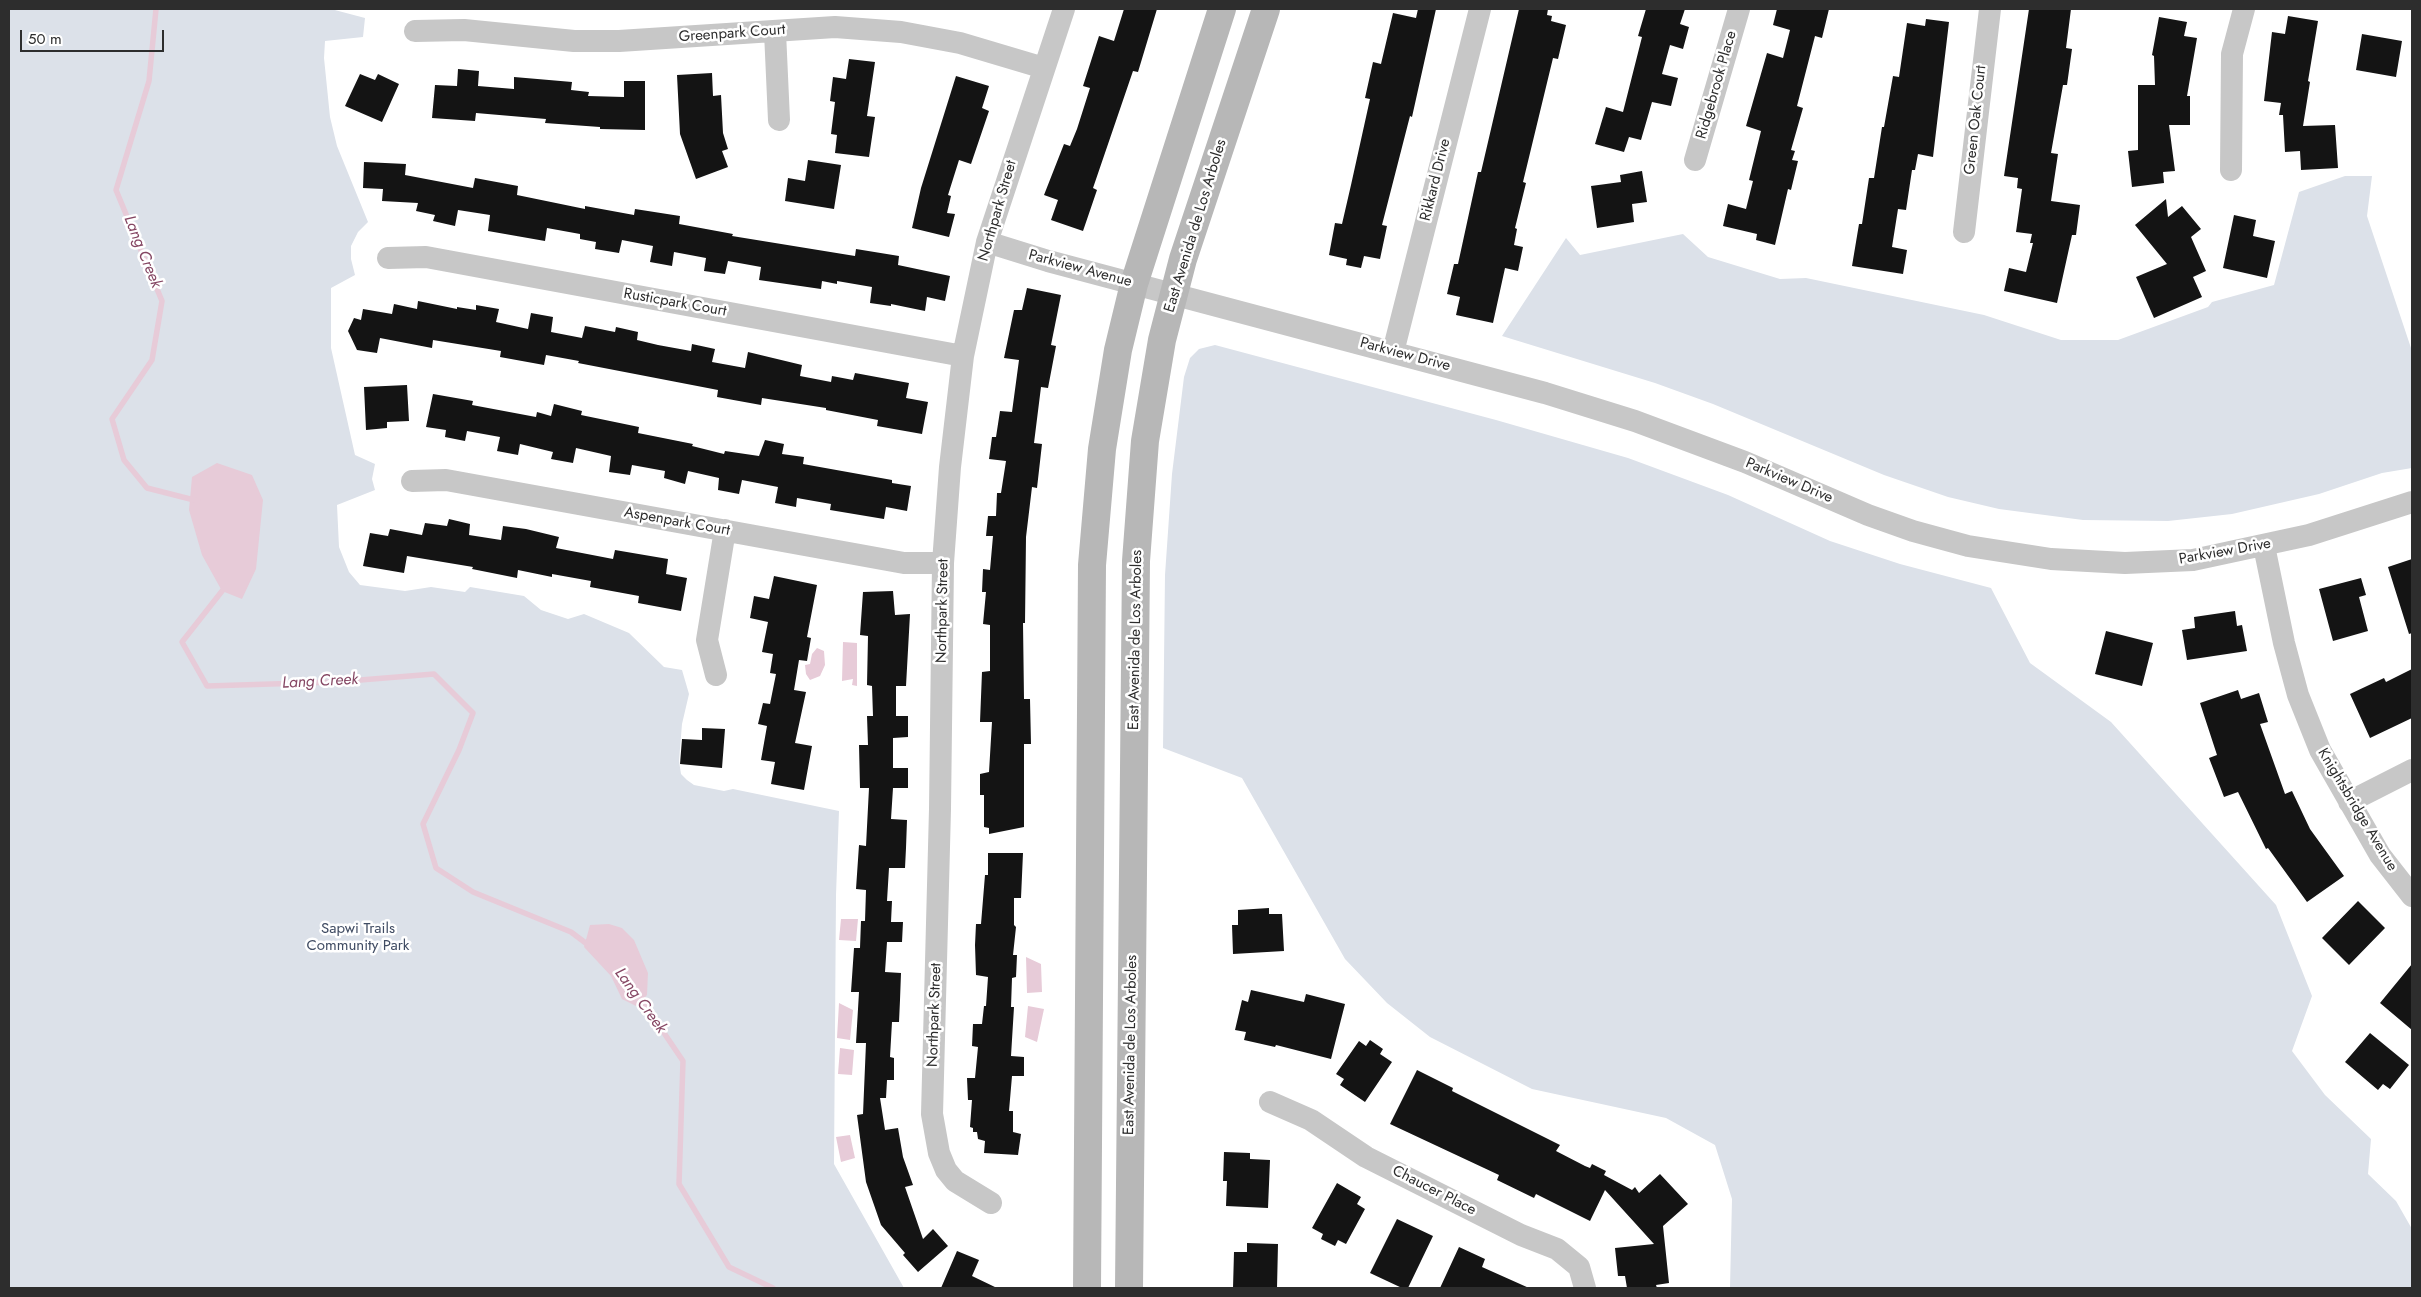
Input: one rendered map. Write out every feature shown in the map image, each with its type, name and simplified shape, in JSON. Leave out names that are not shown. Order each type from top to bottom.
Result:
[{"type":"main road","points":[[1086,1288],[1092,565],[1102,449],[1118,350],[1134,284],[1222,9]]},
{"type":"main road","name":"East Avenida de Los Arboles","points":[[1129,1288],[1137,552],[1145,441],[1162,340],[1174,294],[1198,210],[1266,9]]},
{"type":"street","name":"Northpark Street","points":[[991,1203],[955,1181],[946,1170],[939,1153],[932,1114],[940,809],[943,563],[950,467],[963,356],[987,242],[1064,9]]},
{"type":"street","name":"Rikkard Drive","points":[[1393,352],[1480,9]]},
{"type":"street","name":"Ridgebrook Place","points":[[1695,160],[1739,9]]},
{"type":"street","name":"Green Oak Court","points":[[1964,232],[1990,9]]},
{"type":"street","points":[[2231,170],[2232,54],[2244,9]]},
{"type":"street","name":"Greenpark Court","points":[[416,31],[464,30],[574,41],[619,41],[835,27],[900,32],[960,43],[1044,68]]},
{"type":"street","points":[[775,32],[779,120]]},
{"type":"street","name":"Parkview Avenue","points":[[987,242],[1048,262],[1174,294]]},
{"type":"street","name":"Rusticpark Court","points":[[388,258],[426,257],[963,356]]},
{"type":"street","name":"Parkview Drive","points":[[1174,294],[1546,393],[1635,421],[1745,462],[1868,515],[1913,531],[1968,546],[2051,559],[2124,563],[2193,560],[2310,536],[2412,502]]},
{"type":"street","name":"Aspenpark Court","points":[[412,481],[446,480],[904,563],[943,563]]},
{"type":"street","points":[[716,675],[707,640],[725,530]]},
{"type":"street","name":"Knightsbridge Avenue","points":[[2264,546],[2284,643],[2298,694],[2320,750],[2380,855],[2412,896]]},
{"type":"street","points":[[2349,802],[2412,770]]},
{"type":"street","name":"Chaucer Place","points":[[1270,1102],[1310,1120],[1366,1157],[1521,1235],[1558,1249],[1579,1267],[1585,1288]]},
{"type":"green space","name":"Sapwi Trails Community Park","points":[[9,9],[331,9],[365,18],[363,37],[325,41],[324,58],[330,117],[337,146],[368,222],[358,232],[351,246],[351,259],[355,275],[331,288],[331,348],[355,455],[375,464],[372,479],[375,490],[337,505],[339,547],[349,572],[360,585],[405,591],[431,587],[465,592],[470,587],[524,596],[541,610],[568,619],[584,614],[629,633],[664,667],[682,670],[689,694],[682,724],[679,761],[681,774],[687,780],[694,785],[724,791],[733,789],[839,811],[836,895],[834,1164],[904,1288],[9,1288]]},
{"type":"green space","points":[[2345,176],[2372,176],[2367,216],[2412,351],[2412,468],[2382,473],[2319,494],[2232,514],[2168,521],[2083,520],[1999,509],[1948,497],[1884,475],[1713,404],[1655,383],[1502,336],[1566,238],[1580,255],[1683,234],[1708,257],[1780,279],[1806,278],[1984,315],[2061,340],[2118,340],[2208,307],[2212,302],[2274,285],[2299,192]]},
{"type":"green space","points":[[1215,345],[1496,420],[1628,458],[1728,495],[1830,541],[1900,564],[1991,588],[2030,663],[2111,722],[2276,905],[2312,996],[2292,1051],[2325,1095],[2371,1139],[2368,1174],[2396,1201],[2412,1229],[2412,1288],[1730,1288],[1732,1199],[1715,1145],[1666,1118],[1532,1089],[1430,1037],[1387,1003],[1345,959],[1242,778],[1163,748],[1165,575],[1172,474],[1184,377],[1190,358],[1199,349]]},
{"type":"water","points":[[217,463],[252,475],[263,500],[256,569],[242,599],[222,591],[202,555],[189,510],[192,477]]},
{"type":"water","points":[[843,642],[857,643],[857,686],[852,685],[853,679],[842,681]]},
{"type":"water","points":[[817,648],[824,651],[825,665],[820,676],[810,680],[806,674],[805,665],[810,664],[812,654]]},
{"type":"water","points":[[841,919],[858,919],[856,941],[839,940]]},
{"type":"water","points":[[609,924],[622,928],[634,940],[648,973],[647,995],[636,1006],[622,999],[611,976],[584,947],[590,925]]},
{"type":"water","points":[[1026,957],[1041,964],[1042,992],[1027,993]]},
{"type":"water","points":[[839,1003],[853,1010],[850,1040],[837,1038]]},
{"type":"water","points":[[1028,1006],[1044,1009],[1037,1042],[1025,1037]]},
{"type":"water","points":[[840,1048],[854,1050],[852,1075],[838,1074]]},
{"type":"water","points":[[850,1135],[855,1158],[841,1162],[836,1137]]},
{"type":"building","points":[[1124,9],[1157,9],[1138,72],[1133,71],[1093,188],[1097,190],[1083,231],[1051,220],[1058,200],[1044,195],[1064,144],[1070,146],[1077,129],[1090,88],[1083,86],[1099,36],[1114,41]]},
{"type":"building","points":[[1418,9],[1436,9],[1412,117],[1410,116],[1382,225],[1387,226],[1380,259],[1364,256],[1361,268],[1346,265],[1347,259],[1329,255],[1335,223],[1342,224],[1351,185],[1370,99],[1365,98],[1373,62],[1381,64],[1393,13],[1416,18]]},
{"type":"building","points":[[1519,9],[1548,9],[1547,15],[1552,16],[1551,21],[1566,25],[1558,59],[1553,58],[1523,182],[1526,183],[1515,228],[1517,229],[1514,245],[1523,247],[1518,271],[1505,268],[1493,323],[1456,315],[1460,297],[1447,294],[1454,264],[1458,264],[1478,172],[1481,172]]},
{"type":"building","points":[[1646,9],[1685,9],[1680,24],[1689,27],[1683,49],[1670,45],[1662,74],[1678,78],[1671,106],[1652,102],[1641,140],[1629,137],[1624,152],[1595,144],[1606,107],[1623,112],[1642,37],[1638,36]]},
{"type":"building","points":[[1777,9],[1829,9],[1822,38],[1815,36],[1797,106],[1803,108],[1791,150],[1795,151],[1792,160],[1798,161],[1791,190],[1788,189],[1775,245],[1756,240],[1757,234],[1723,226],[1728,204],[1746,209],[1753,181],[1749,180],[1761,131],[1746,126],[1767,53],[1783,58],[1790,30],[1773,25]]},
{"type":"building","points":[[2029,9],[2071,9],[2066,48],[2072,49],[2067,85],[2063,85],[2051,153],[2058,154],[2051,201],[2080,205],[2076,235],[2072,235],[2057,303],[2004,291],[2009,268],[2026,272],[2033,243],[2030,243],[2032,234],[2016,232],[2022,189],[2017,188],[2018,178],[2004,176]]},
{"type":"building","points":[[2288,16],[2318,21],[2303,126],[2335,125],[2338,168],[2301,170],[2300,151],[2285,152],[2283,115],[2279,115],[2281,103],[2264,101],[2272,32],[2285,34]]},
{"type":"building","points":[[2159,17],[2187,22],[2184,36],[2197,38],[2187,96],[2190,96],[2190,125],[2169,125],[2175,171],[2163,172],[2164,183],[2132,187],[2128,151],[2138,150],[2138,85],[2155,85],[2154,56],[2152,55]]},
{"type":"building","points":[[1926,19],[1949,22],[1933,157],[1918,154],[1915,170],[1912,170],[1906,210],[1898,209],[1892,247],[1907,250],[1903,274],[1852,266],[1859,224],[1862,224],[1869,178],[1874,178],[1893,76],[1899,77],[1907,23],[1925,26]]},
{"type":"building","points":[[2362,34],[2402,41],[2396,77],[2356,70]]},
{"type":"building","points":[[849,59],[875,62],[867,116],[875,117],[869,157],[835,153],[837,135],[831,134],[835,102],[830,101],[833,77],[846,79]]},
{"type":"building","points":[[458,69],[479,71],[478,86],[514,89],[514,77],[572,82],[571,90],[589,92],[588,96],[624,97],[624,81],[645,81],[645,130],[600,129],[600,127],[545,123],[546,119],[476,113],[475,121],[432,118],[435,85],[457,86]]},
{"type":"building","points":[[712,73],[713,96],[721,95],[723,133],[728,149],[722,151],[728,167],[696,179],[680,134],[677,75]]},
{"type":"building","points":[[360,74],[375,80],[378,74],[399,84],[382,122],[345,106]]},
{"type":"building","points":[[956,76],[989,86],[982,108],[989,111],[971,164],[959,160],[948,195],[951,196],[947,213],[955,214],[949,237],[912,228],[921,188]]},
{"type":"building","points":[[808,160],[841,165],[834,209],[785,201],[788,178],[805,181]]},
{"type":"building","points":[[364,162],[406,164],[405,175],[473,188],[475,178],[518,186],[517,195],[585,209],[585,206],[634,215],[635,209],[680,216],[679,224],[733,234],[732,236],[855,256],[856,249],[899,256],[898,265],[950,276],[945,301],[927,297],[925,311],[891,304],[891,306],[870,303],[872,287],[837,281],[837,284],[822,281],[821,289],[759,280],[761,267],[728,261],[725,274],[704,271],[706,258],[674,252],[672,266],[650,262],[653,246],[622,240],[619,253],[595,249],[596,242],[580,239],[580,234],[547,228],[545,241],[488,231],[490,215],[458,210],[455,226],[433,221],[435,215],[416,211],[418,203],[382,201],[383,189],[363,188]]},
{"type":"building","points":[[1642,171],[1647,202],[1632,204],[1634,222],[1597,228],[1591,186],[1621,182],[1620,175]]},
{"type":"building","points":[[2166,199],[2168,217],[2182,206],[2201,229],[2191,237],[2206,271],[2193,277],[2202,297],[2154,318],[2136,277],[2167,264],[2135,225]]},
{"type":"building","points":[[2234,215],[2256,220],[2253,236],[2275,241],[2267,278],[2223,268]]},
{"type":"building","points":[[1027,288],[1061,295],[1051,345],[1056,346],[1048,388],[1041,387],[1034,443],[1042,444],[1037,488],[1032,487],[1026,537],[1025,623],[1023,623],[1024,699],[1030,699],[1031,744],[1024,744],[1024,827],[989,834],[989,828],[984,827],[984,795],[980,795],[980,774],[989,772],[992,722],[980,722],[982,672],[990,671],[990,625],[983,624],[986,592],[982,592],[983,569],[990,570],[993,536],[986,536],[988,516],[996,516],[997,493],[1001,493],[1006,461],[989,459],[992,437],[996,437],[1000,411],[1012,412],[1019,360],[1004,358],[1014,310],[1022,310]]},
{"type":"building","points":[[418,301],[457,309],[457,307],[476,310],[476,305],[499,309],[496,322],[528,329],[531,313],[553,317],[551,332],[582,338],[585,326],[615,332],[616,327],[638,332],[637,340],[658,345],[691,351],[692,344],[715,349],[712,362],[745,368],[748,352],[802,365],[800,376],[831,382],[832,376],[853,380],[855,373],[909,383],[906,398],[928,402],[922,434],[877,426],[878,420],[826,410],[826,408],[762,398],[761,405],[717,397],[718,390],[546,355],[544,365],[500,357],[501,351],[433,340],[432,348],[380,338],[377,353],[357,350],[348,331],[354,318],[361,320],[363,309],[392,314],[394,304],[417,309]]},
{"type":"building","points":[[407,385],[409,421],[387,422],[387,428],[366,430],[364,387]]},
{"type":"building","points":[[433,394],[473,401],[472,405],[536,417],[537,412],[551,416],[554,404],[582,411],[581,415],[639,427],[638,433],[693,444],[692,446],[724,454],[725,451],[759,456],[765,440],[784,444],[782,454],[804,457],[803,464],[892,480],[892,483],[911,486],[907,511],[886,507],[884,519],[830,510],[831,504],[797,498],[796,507],[775,503],[778,487],[742,480],[739,494],[718,490],[719,478],[688,471],[685,484],[664,478],[665,471],[632,465],[630,475],[609,472],[611,456],[576,448],[573,463],[551,459],[553,452],[520,444],[518,455],[497,451],[500,437],[467,431],[465,441],[445,437],[446,430],[426,427]]},
{"type":"building","points":[[449,519],[470,524],[469,535],[501,540],[503,526],[559,537],[556,548],[613,559],[615,550],[668,559],[666,574],[687,578],[681,611],[638,603],[639,596],[590,587],[591,581],[552,574],[552,577],[518,570],[517,578],[472,569],[473,567],[407,556],[404,573],[363,566],[370,533],[388,536],[390,529],[422,535],[425,523],[447,526]]},
{"type":"building","points":[[2412,559],[2412,633],[2409,634],[2388,567]]},
{"type":"building","points":[[774,576],[817,585],[807,637],[811,638],[807,661],[799,660],[794,690],[806,692],[795,743],[812,746],[804,790],[771,784],[775,762],[761,760],[767,726],[758,724],[763,703],[770,704],[776,674],[770,673],[773,654],[762,652],[768,622],[750,618],[754,596],[769,599]]},
{"type":"building","points":[[2361,578],[2366,595],[2359,597],[2368,631],[2333,641],[2319,589]]},
{"type":"building","points":[[893,591],[895,615],[910,614],[906,686],[896,686],[896,716],[908,716],[908,737],[893,738],[893,768],[908,768],[908,788],[893,788],[891,819],[907,820],[905,868],[889,868],[887,901],[892,901],[891,922],[903,922],[902,942],[887,942],[885,972],[901,973],[900,1000],[899,1022],[892,1022],[890,1057],[894,1058],[894,1080],[887,1080],[886,1098],[880,1098],[885,1130],[898,1128],[903,1157],[913,1185],[905,1187],[923,1239],[933,1229],[948,1246],[918,1272],[903,1255],[905,1253],[881,1225],[866,1182],[857,1115],[863,1114],[866,1043],[856,1043],[859,992],[851,992],[854,948],[860,948],[861,921],[865,921],[866,890],[856,889],[859,845],[866,846],[869,788],[860,788],[859,745],[868,745],[867,716],[873,716],[872,686],[867,685],[868,636],[860,635],[863,592]]},
{"type":"building","points":[[2235,611],[2237,626],[2242,625],[2247,651],[2187,660],[2182,630],[2195,628],[2194,617]]},
{"type":"building","points":[[2106,631],[2153,643],[2142,686],[2095,674]]},
{"type":"building","points":[[2412,669],[2412,718],[2370,738],[2350,694],[2384,678],[2386,682]]},
{"type":"building","points":[[2238,690],[2241,699],[2259,693],[2268,722],[2260,724],[2285,794],[2292,791],[2310,829],[2344,876],[2307,902],[2268,848],[2266,849],[2238,792],[2224,797],[2209,758],[2217,755],[2200,703]]},
{"type":"building","points":[[702,728],[725,729],[722,768],[680,764],[682,739],[702,740]]},
{"type":"building","points":[[988,853],[1023,853],[1021,898],[1014,898],[1014,925],[1016,927],[1013,955],[1017,955],[1016,977],[1012,978],[1011,1007],[1014,1007],[1011,1056],[1024,1057],[1024,1076],[1012,1076],[1009,1111],[1013,1111],[1013,1132],[1021,1134],[1018,1155],[984,1153],[985,1141],[978,1139],[977,1132],[973,1132],[973,1128],[970,1127],[972,1100],[968,1100],[967,1078],[975,1078],[978,1047],[972,1046],[973,1024],[982,1024],[984,1006],[986,1006],[988,977],[976,975],[975,945],[976,924],[981,924],[985,875],[988,875]]},
{"type":"building","points":[[2358,901],[2385,928],[2349,965],[2322,938]]},
{"type":"building","points":[[1269,908],[1269,914],[1282,914],[1284,951],[1233,954],[1232,925],[1238,925],[1238,910]]},
{"type":"building","points":[[2412,964],[2412,1030],[2380,1003]]},
{"type":"building","points":[[1251,990],[1304,1002],[1306,994],[1345,1004],[1331,1059],[1276,1045],[1275,1047],[1244,1040],[1246,1032],[1235,1030],[1242,1000],[1248,1002]]},
{"type":"building","points":[[2370,1033],[2409,1065],[2390,1089],[2383,1084],[2378,1090],[2345,1062]]},
{"type":"building","points":[[1370,1040],[1383,1049],[1380,1054],[1392,1062],[1365,1102],[1340,1085],[1344,1079],[1336,1074],[1359,1041],[1366,1046]]},
{"type":"building","points":[[1417,1070],[1453,1088],[1452,1091],[1560,1145],[1556,1151],[1590,1168],[1592,1164],[1606,1171],[1604,1175],[1632,1190],[1635,1187],[1639,1193],[1660,1174],[1688,1204],[1663,1226],[1669,1283],[1656,1285],[1657,1288],[1627,1288],[1625,1276],[1618,1276],[1615,1248],[1654,1244],[1605,1190],[1590,1221],[1536,1194],[1534,1198],[1497,1180],[1499,1175],[1390,1124]]},
{"type":"building","points":[[1224,1152],[1250,1153],[1250,1159],[1270,1160],[1268,1208],[1226,1206],[1227,1181],[1223,1181]]},
{"type":"building","points":[[1337,1183],[1361,1197],[1357,1204],[1365,1209],[1346,1244],[1338,1240],[1335,1246],[1321,1239],[1323,1234],[1312,1228]]},
{"type":"building","points":[[1397,1219],[1433,1236],[1408,1288],[1402,1288],[1370,1273]]},
{"type":"building","points":[[1247,1243],[1278,1244],[1277,1288],[1233,1288],[1234,1252],[1247,1252]]},
{"type":"building","points":[[1459,1247],[1485,1259],[1482,1267],[1529,1288],[1440,1288]]},
{"type":"building","points":[[957,1251],[979,1260],[972,1276],[997,1288],[941,1288]]},
{"type":"waterway","name":"Lang Creek","points":[[156,9],[149,81],[116,190],[162,301],[152,360],[112,419],[124,460],[147,488],[198,501]]},
{"type":"waterway","name":"Lang Creek","points":[[226,586],[182,642],[207,686],[336,682],[434,674],[473,713],[459,750],[423,824],[436,868],[473,892],[571,932],[591,947]]},
{"type":"waterway","name":"Lang Creek","points":[[637,993],[683,1061],[679,1184],[729,1267],[773,1288]]}]
